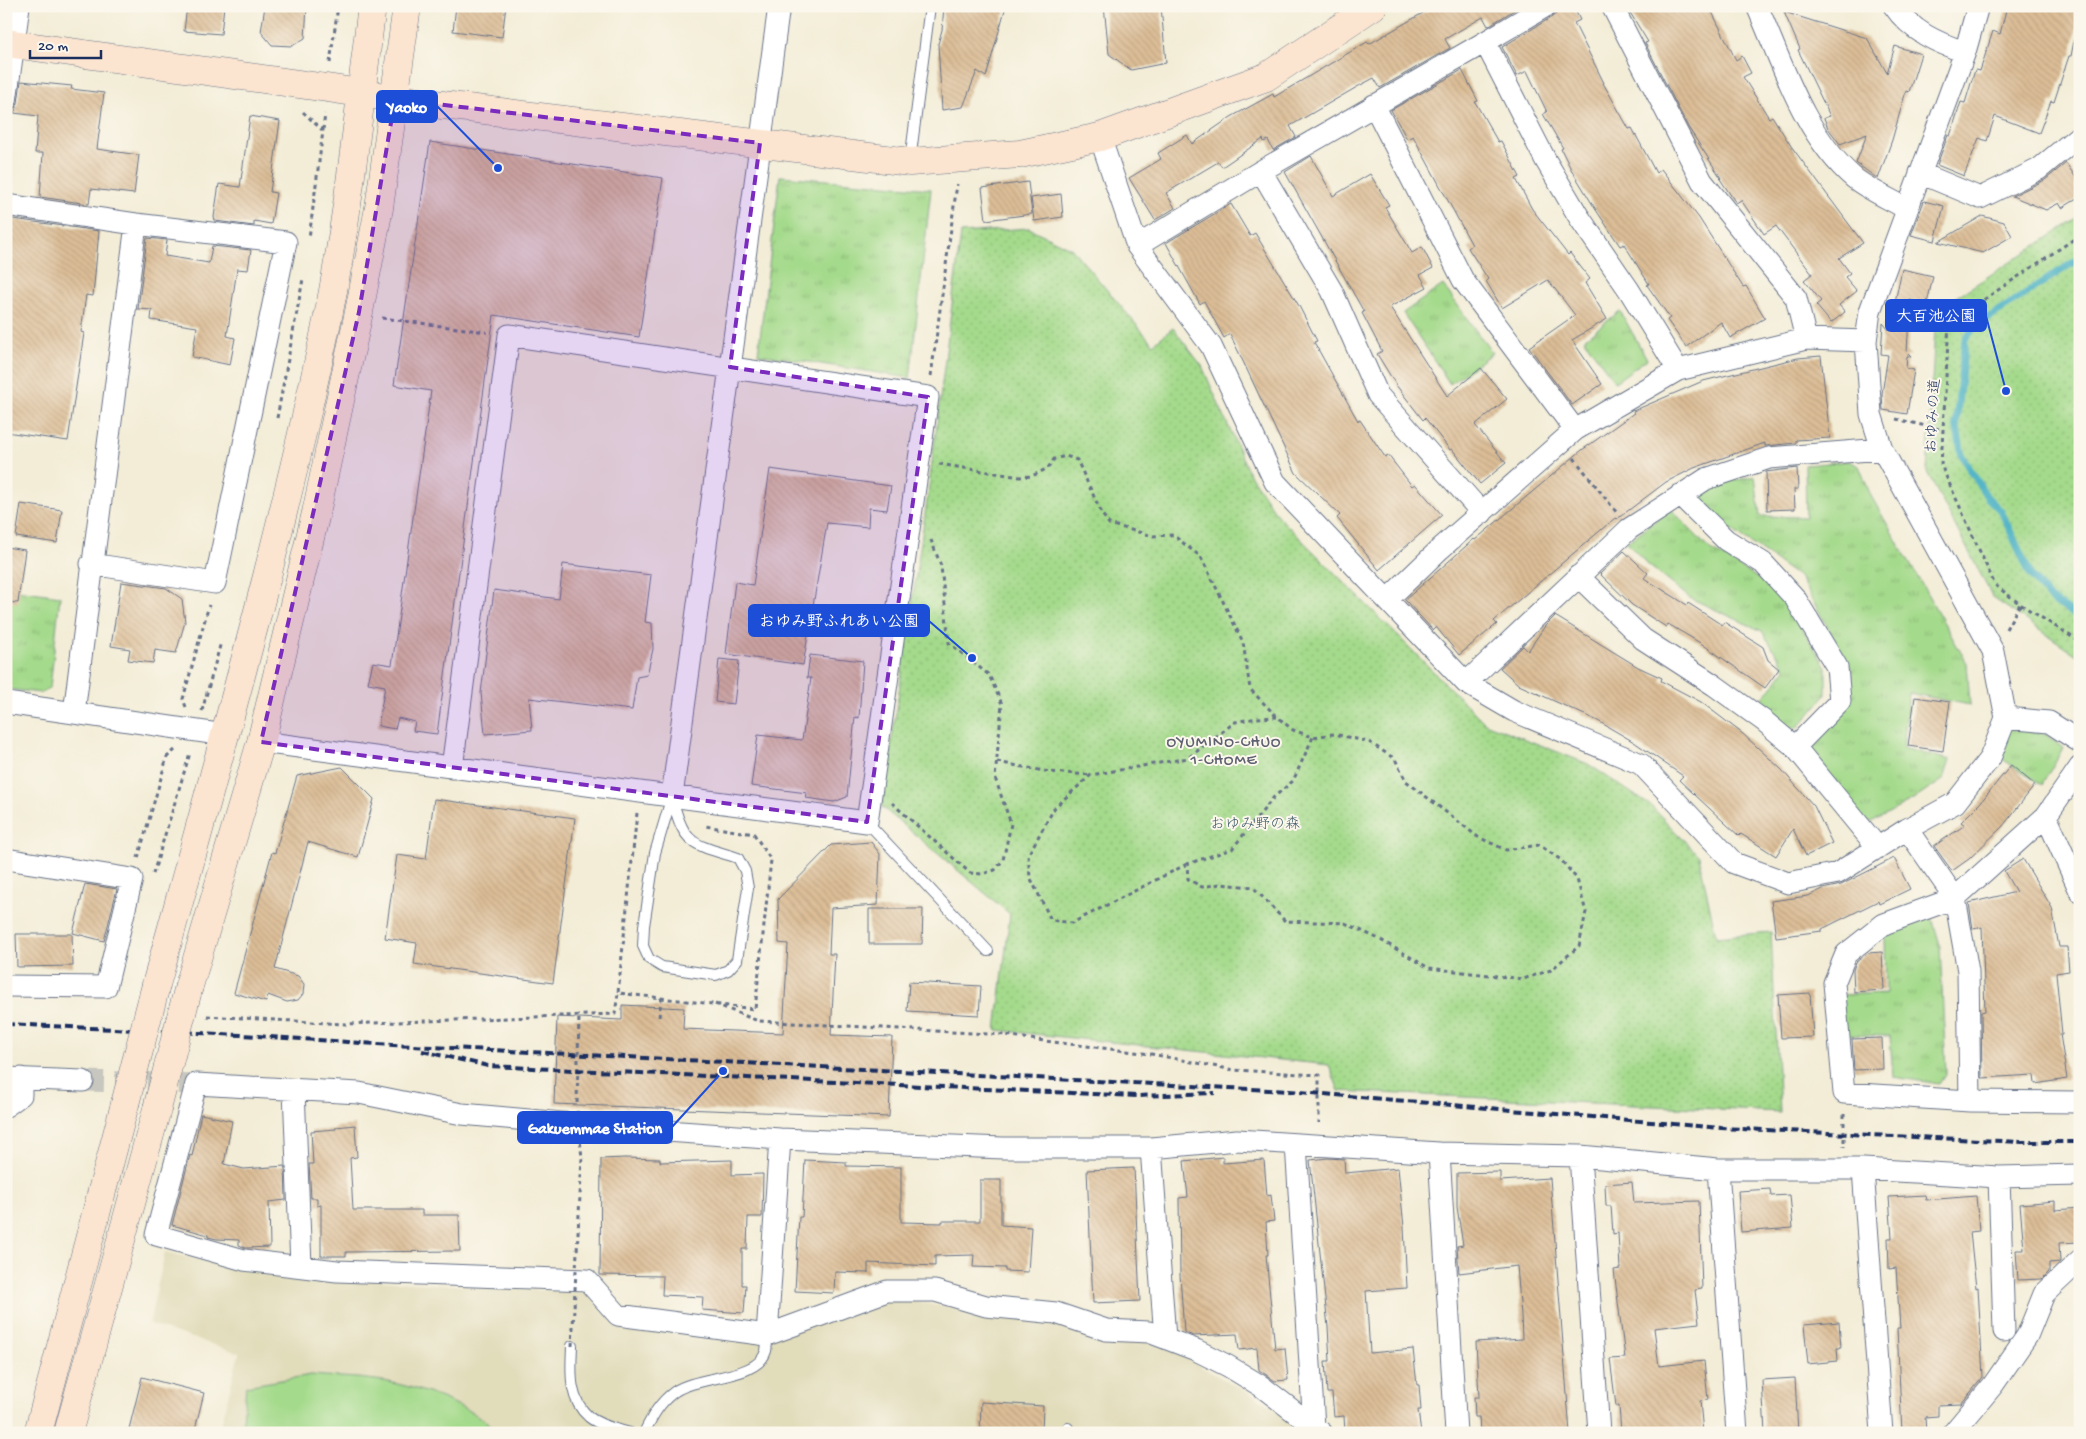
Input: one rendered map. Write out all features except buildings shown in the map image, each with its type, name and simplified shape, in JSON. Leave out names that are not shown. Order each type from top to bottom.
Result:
[{"type":"street","points":[[6,100],[10,44],[19,6]]},
{"type":"street","points":[[38,1433],[124,1104],[263,596],[325,330],[346,216],[372,6]]},
{"type":"street","points":[[68,1433],[189,986],[261,742],[316,513],[379,208],[407,6]]},
{"type":"street","points":[[672,796],[779,6]]},
{"type":"street","points":[[1137,246],[1261,171],[1546,6]]},
{"type":"street","points":[[1612,6],[1702,181],[1796,298],[1806,339]]},
{"type":"street","points":[[1757,6],[1799,101],[1827,150],[1855,179],[1907,209]]},
{"type":"street","points":[[1894,6],[1904,20],[1937,43],[1965,52]]},
{"type":"street","points":[[1100,137],[1137,246],[1211,346],[1275,482],[1466,683],[1514,712],[1641,764],[1734,862],[1788,883],[1838,872],[1907,829],[1955,803],[1990,758],[2006,718],[1993,651],[1882,449],[1871,414],[1866,341],[1870,311],[1965,52],[1978,6]]},
{"type":"street","points":[[10,44],[395,99],[910,162],[1020,154],[1100,137],[1266,77],[1357,14]]},
{"type":"street","points":[[1485,42],[1546,162],[1579,217],[1629,290],[1678,370]]},
{"type":"street","points":[[1374,105],[1463,280],[1568,436]]},
{"type":"street","points":[[1920,173],[1980,198],[2039,169],[2080,135]]},
{"type":"street","points":[[1261,171],[1332,291],[1378,396],[1482,513]]},
{"type":"street","points":[[6,205],[136,224],[286,242],[215,583],[92,564]]},
{"type":"street","points":[[74,713],[136,224]]},
{"type":"street","points":[[261,742],[452,768],[867,822],[928,397],[509,335],[452,768]]},
{"type":"street","points":[[1388,599],[1440,549],[1568,436],[1678,370],[1806,339],[1866,341]]},
{"type":"street","points":[[1466,683],[1629,529],[1706,480],[1769,458],[1882,449]]},
{"type":"street","points":[[1680,495],[1726,540],[1763,563],[1795,598],[1837,667],[1840,701],[1796,747]]},
{"type":"street","points":[[1578,576],[1643,639],[1722,690],[1796,747],[1878,848]]},
{"type":"street","points":[[6,704],[225,735]]},
{"type":"street","points":[[2006,718],[2049,722],[2080,742]]},
{"type":"street","points":[[2080,767],[2046,816],[1954,898],[1884,924],[1846,954],[1834,983],[1844,1093],[1970,1101],[2080,1102]]},
{"type":"street","points":[[2046,816],[2080,891]]},
{"type":"street","points":[[1907,829],[1954,898],[1968,971],[1970,1101]]},
{"type":"street","points":[[6,859],[132,879],[106,987],[6,986]]},
{"type":"street","points":[[6,1106],[20,1094],[14,1078],[83,1081]]},
{"type":"street","points":[[1318,1430],[1261,1386],[1228,1366],[1196,1350],[1149,1332],[1106,1330],[1056,1313],[986,1306],[936,1291],[887,1291],[767,1335],[618,1315],[587,1280],[337,1271],[244,1260],[156,1235],[196,1084],[359,1093],[462,1114],[594,1126],[780,1139],[1003,1148],[1151,1148],[1237,1140],[1439,1153],[1580,1156],[1718,1169],[1864,1169],[1999,1177],[2080,1175]]},
{"type":"street","points":[[294,1090],[301,1266]]},
{"type":"street","points":[[767,1335],[780,1139]]},
{"type":"street","points":[[1296,1144],[1318,1430]]},
{"type":"street","points":[[1151,1148],[1165,1338]]},
{"type":"street","points":[[1439,1153],[1456,1433]]},
{"type":"street","points":[[1580,1156],[1598,1433]]},
{"type":"street","points":[[1718,1169],[1737,1433]]},
{"type":"street","points":[[1864,1169],[1882,1433]]},
{"type":"street","points":[[1999,1177],[2004,1331]]},
{"type":"street","points":[[1952,1433],[1993,1385],[2027,1336],[2044,1294],[2080,1260]]},
{"type":"lane","points":[[910,162],[930,6]]},
{"type":"lane","points":[[672,796],[676,817],[689,839],[699,846],[738,858],[744,871],[748,888],[737,960],[728,970],[716,975],[662,967],[649,959],[643,946],[644,926],[655,853],[672,796]]},
{"type":"lane","points":[[867,822],[988,950]]},
{"type":"lane","points":[[644,1433],[656,1408],[674,1392],[698,1382],[744,1371],[757,1365],[766,1351],[767,1335]]},
{"type":"lane","points":[[572,1346],[571,1384],[577,1401],[589,1417],[630,1433]]},
{"type":"path","points":[[928,397],[961,159]]},
{"type":"path","name":"おゆみの道","points":[[2080,235],[1949,323],[1941,465],[1995,585],[2020,604],[2080,642]]},
{"type":"path","points":[[381,318],[509,335]]},
{"type":"path","points":[[1871,414],[1943,430]]},
{"type":"path","points":[[1568,436],[1629,529]]},
{"type":"path","points":[[919,461],[1020,477],[1032,476],[1048,468],[1054,459],[1066,456],[1078,460],[1102,514],[1109,524],[1153,536],[1173,536],[1201,557],[1243,642],[1250,689],[1277,717],[1293,730],[1313,737],[1334,734],[1369,742],[1395,759],[1406,781],[1478,837],[1506,850],[1539,845],[1561,860],[1577,879],[1586,912],[1579,946],[1551,970],[1523,978],[1429,968],[1345,923],[1285,921],[1252,887],[1220,884],[1202,888],[1188,878],[1187,864]]},
{"type":"path","points":[[872,786],[970,873],[982,874],[995,870],[1003,860],[1011,824],[995,778],[1002,704],[989,675],[949,643],[941,566],[913,499]]},
{"type":"path","points":[[132,879],[167,757],[196,731],[183,699],[215,583]]},
{"type":"path","points":[[997,762],[1050,772],[1091,775],[1188,758],[1235,722],[1277,717]]},
{"type":"path","points":[[1091,775],[1055,807],[1028,855],[1030,877],[1051,920],[1072,923],[1187,864],[1232,848],[1274,797],[1293,782],[1313,737]]},
{"type":"path","points":[[199,1016],[345,1024],[615,1014],[638,808]]},
{"type":"path","points":[[618,993],[756,1009],[771,860],[754,834],[705,827],[705,820]]},
{"type":"path","points":[[659,1017],[661,998]]},
{"type":"path","points":[[715,1004],[758,1021],[1006,1035],[1151,1054],[1234,1070],[1319,1075],[1318,1131]]},
{"type":"path","points":[[572,1346],[582,1158],[576,1112],[579,1016]]},
{"type":"path","points":[[1844,1093],[1844,1156]]},
{"type":"path","points":[[576,1112],[584,1112]]},
{"type":"highlighted area","points":[[395,99],[760,143],[730,367],[928,397],[867,822],[261,742],[359,312]]},
{"type":"shaded area","points":[[165,1252],[263,1274],[586,1293],[620,1327],[751,1339],[882,1297],[1145,1336],[1274,1407],[1311,1433],[219,1433],[239,1353],[149,1324]]},
{"type":"green space","points":[[780,176],[931,189],[910,378],[758,354]]},
{"type":"green space","points":[[2080,217],[2080,657],[1993,598],[1927,472],[1936,310]]},
{"type":"green space","name":"おゆみ野の森","points":[[1029,228],[1072,249],[1153,344],[1173,328],[1202,366],[1249,473],[1277,515],[1485,723],[1588,764],[1651,806],[1699,856],[1716,937],[1771,932],[1780,1112],[1339,1091],[1329,1065],[996,1030],[1010,914],[882,807],[928,494],[961,233]]},
{"type":"green space","points":[[1443,285],[1492,353],[1450,384],[1403,313]]},
{"type":"green space","points":[[1620,311],[1647,359],[1615,382],[1584,339]]},
{"type":"green space","points":[[1849,461],[1859,466],[1871,496],[1967,663],[1970,705],[1909,693],[1903,748],[1950,760],[1944,779],[1913,800],[1871,822],[1854,821],[1811,752],[1814,744],[1842,713],[1852,684],[1852,671],[1800,578],[1697,505],[1697,495],[1728,482],[1755,476],[1760,516],[1806,517],[1805,465]]},
{"type":"green space","points":[[1671,509],[1708,548],[1769,585],[1791,610],[1826,667],[1826,695],[1798,727],[1787,728],[1762,699],[1786,669],[1762,631],[1690,598],[1647,564],[1627,542]]},
{"type":"green space","points":[[10,589],[60,596],[50,687],[41,693],[6,689],[6,615]]},
{"type":"green space","points":[[2009,728],[2045,734],[2063,748],[2042,785],[1990,751]]},
{"type":"green space","points":[[1931,914],[1940,945],[1946,1073],[1939,1084],[1893,1077],[1890,1036],[1836,1035],[1835,995],[1886,993],[1885,935]]},
{"type":"green space","points":[[311,1375],[376,1380],[425,1392],[475,1414],[500,1433],[242,1433],[246,1386]]},
{"type":"waterway","points":[[2080,258],[1976,326],[1965,339],[1956,423],[1962,456],[1987,497],[2001,511],[2031,576],[2049,598],[2080,618]]},
{"type":"tunnel","points":[[83,1081],[196,1084]]},
{"type":"railway","points":[[6,1024],[1289,1091],[1721,1128],[2022,1142],[2080,1142]]},
{"type":"railway","points":[[422,1051],[488,1066],[1137,1096],[1215,1093]]},
{"type":"place","name":"Yaoko","points":[[498,168]]},
{"type":"place","name":"大百池公園","points":[[2006,391]]},
{"type":"place","name":"おゆみ野ふれあい公園","points":[[972,658]]},
{"type":"place","name":"Gakuemmae Station","points":[[723,1071]]},
{"type":"district","name":"OYUMINO-CHUO 1-CHOME","points":[[1224,749]]}]
